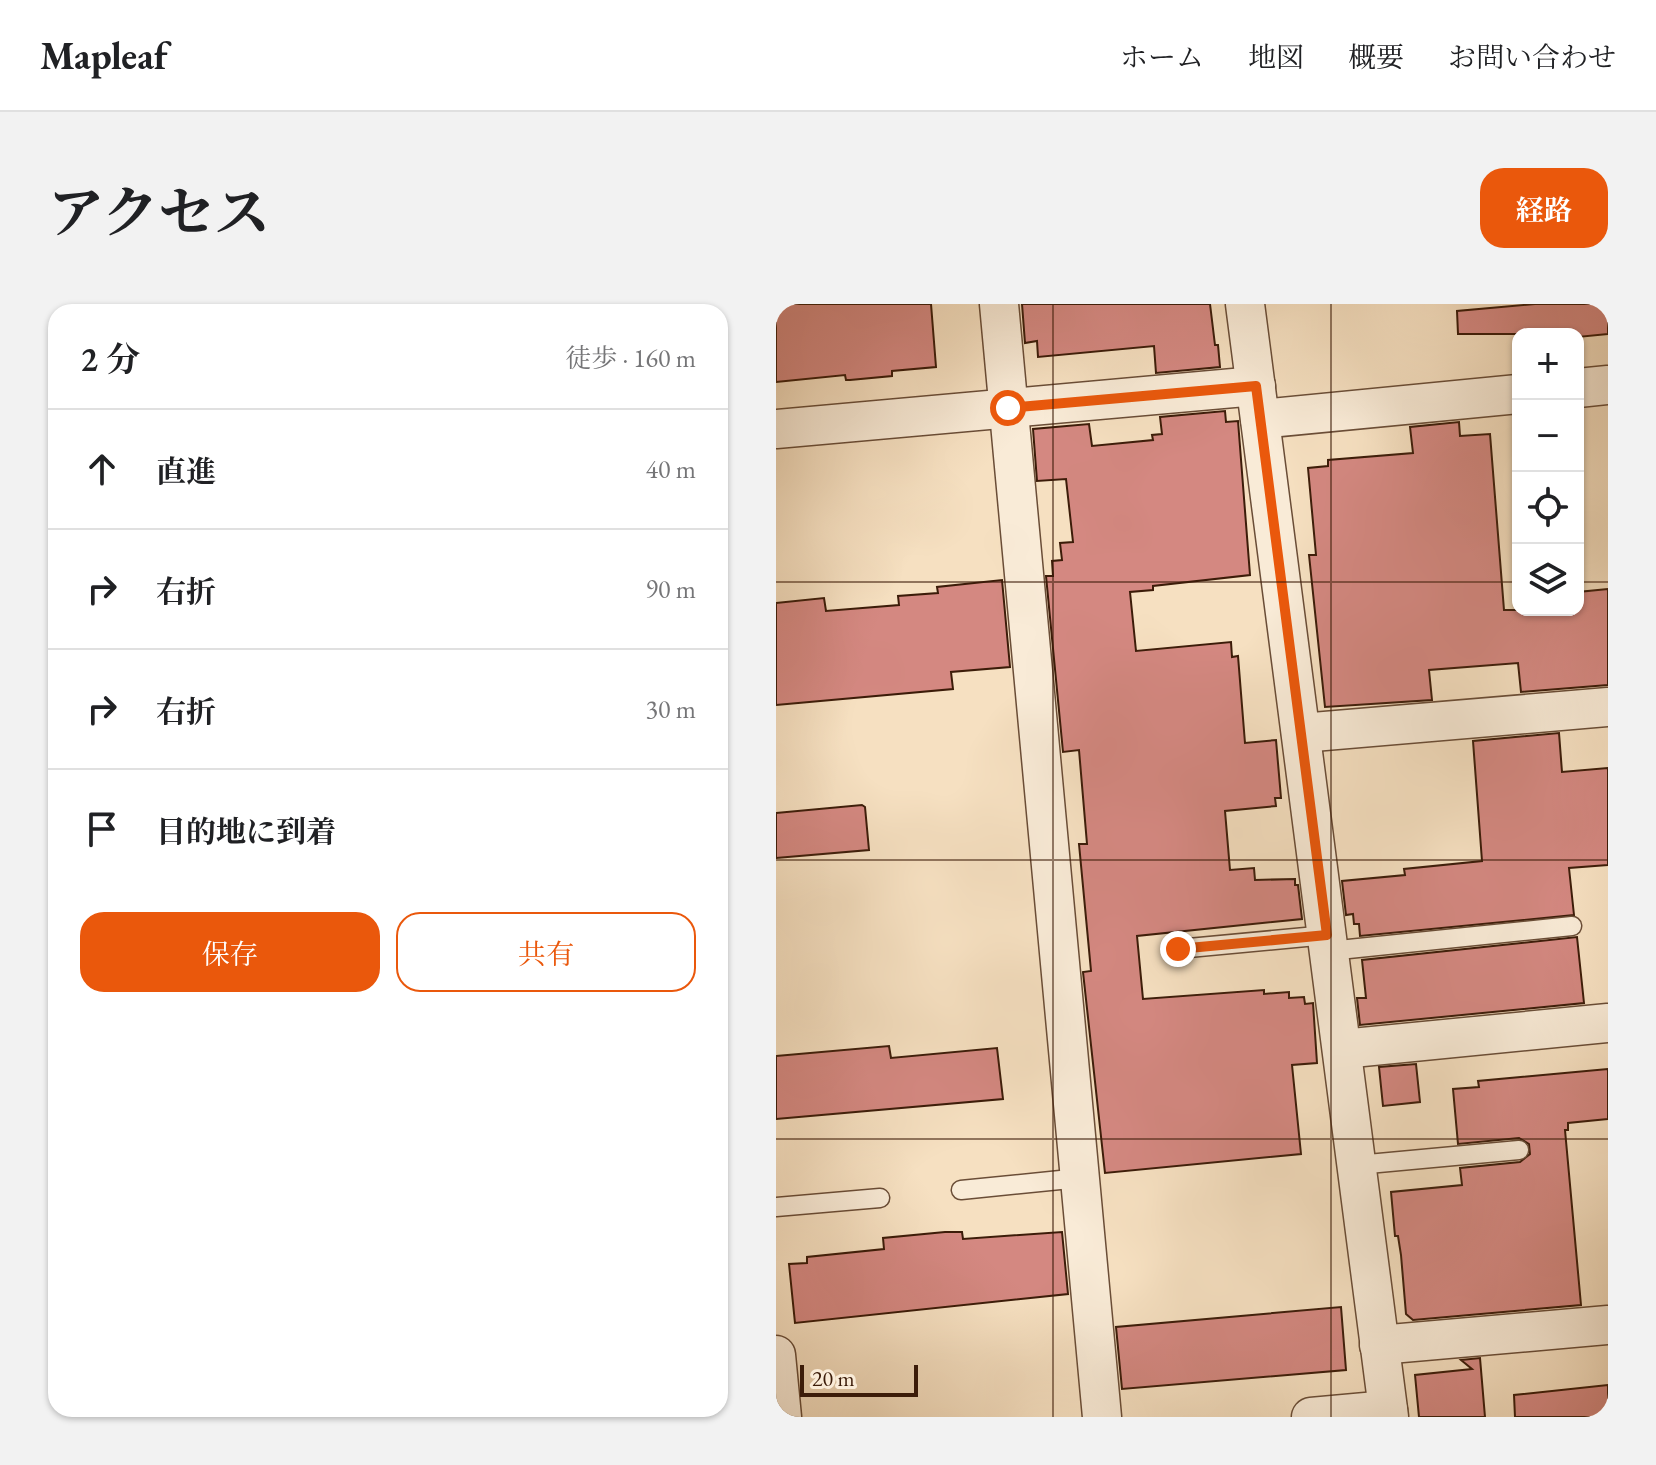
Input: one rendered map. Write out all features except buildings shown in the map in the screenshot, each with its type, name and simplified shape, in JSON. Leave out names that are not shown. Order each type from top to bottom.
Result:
[{"type":"street","points":[[999,304],[1102,1417]]},
{"type":"street","points":[[1245,304],[1388,1413],[1311,1417]]},
{"type":"street","points":[[1584,387],[1608,385]]},
{"type":"street","points":[[776,429],[1008,408],[1512,394]]},
{"type":"street","points":[[1301,733],[1608,707]]},
{"type":"street","points":[[1342,1049],[1608,1023]]},
{"type":"street","points":[[1379,1345],[1608,1325]]},
{"type":"street","points":[[776,1355],[782,1417]]},
{"type":"lane","points":[[1178,949],[1328,943],[1572,926]]},
{"type":"lane","points":[[1357,1165],[1519,1150]]},
{"type":"lane","points":[[961,1190],[1080,1178]]},
{"type":"lane","points":[[776,1207],[880,1198]]},
{"type":"route","points":[[1008,408],[1256,386],[1327,935],[1178,949]]}]
